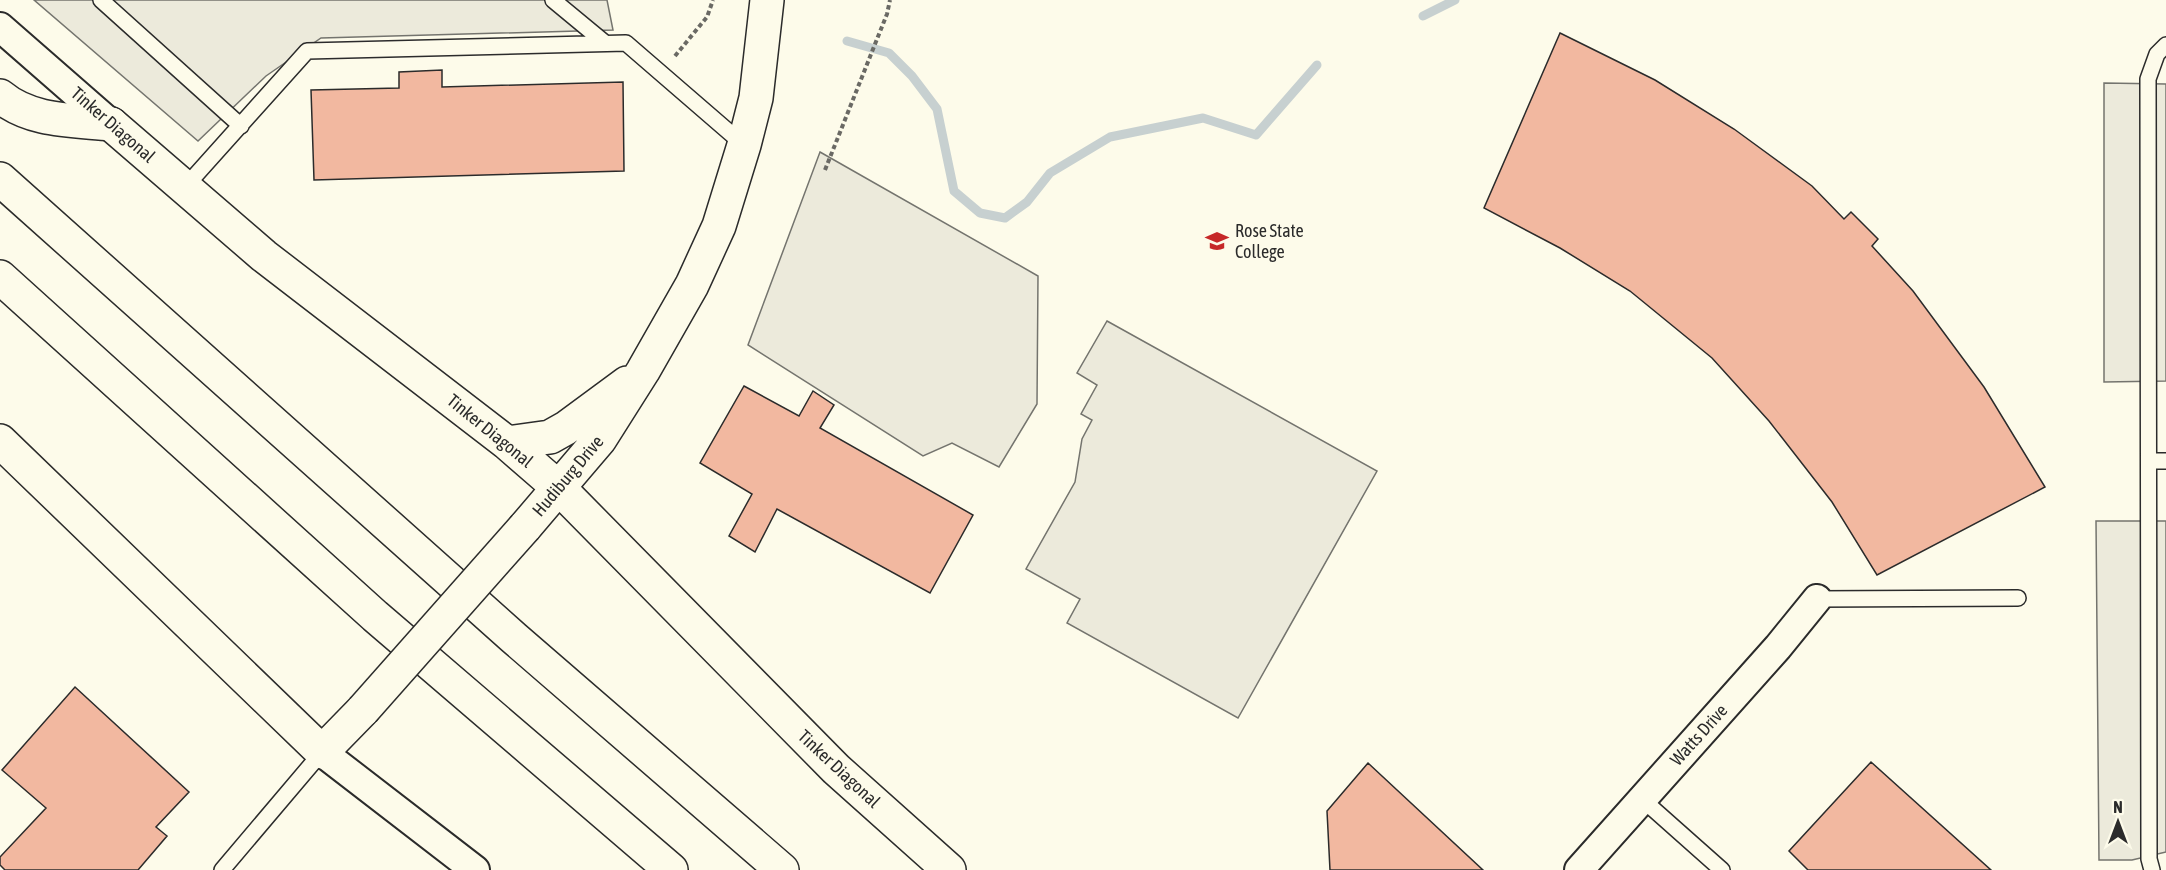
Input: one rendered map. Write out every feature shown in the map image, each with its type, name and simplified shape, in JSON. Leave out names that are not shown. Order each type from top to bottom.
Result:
[{"type":"main road","name":"Hudiburg Drive","points":[[322,752],[363,710],[560,489],[600,439],[643,371],[692,285],[719,225],[756,98],[767,0]]},
{"type":"main road","points":[[0,96],[22,111],[46,118],[111,123]]},
{"type":"main road","name":"Tinker Diagonal","points":[[111,123],[264,256],[507,443],[560,489],[836,769],[949,870]]},
{"type":"main road","points":[[0,179],[514,638],[782,870]]},
{"type":"main road","points":[[0,277],[375,616],[671,870]]},
{"type":"main road","points":[[507,443],[549,437],[558,433],[643,371]]},
{"type":"main road","points":[[0,441],[322,752]]},
{"type":"street","name":"Tinker Diagonal","points":[[0,27],[111,123]]},
{"type":"street","name":"Watts Drive","points":[[1579,870],[1778,647],[1817,599]]},
{"type":"street","points":[[322,752],[476,870]]},
{"type":"lane","points":[[101,0],[241,126]]},
{"type":"lane","points":[[553,0],[605,43]]},
{"type":"lane","points":[[185,188],[307,51],[627,43],[744,145]]},
{"type":"lane","points":[[2152,870],[2149,859],[2148,79],[2157,54],[2166,45]]},
{"type":"lane","points":[[2149,461],[2166,461]]},
{"type":"lane","points":[[1817,599],[2018,598]]},
{"type":"lane","name":"Hudiburg Drive","points":[[222,870],[322,752]]},
{"type":"lane","points":[[1642,800],[1722,870]]},
{"type":"path","points":[[661,73],[707,17],[713,0]]},
{"type":"path","points":[[825,170],[887,14],[890,0]]},
{"type":"shaded area","points":[[34,0],[607,0],[613,30],[321,38],[266,76],[198,141]]},
{"type":"shaded area","points":[[2104,83],[2166,84],[2166,381],[2104,382]]},
{"type":"shaded area","points":[[820,152],[1038,276],[1037,404],[999,467],[952,443],[923,456],[748,345]]},
{"type":"shaded area","points":[[1107,321],[1377,471],[1238,718],[1067,623],[1080,599],[1026,569],[1075,482],[1082,439],[1092,420],[1081,414],[1097,385],[1077,373]]},
{"type":"shaded area","points":[[2096,521],[2166,521],[2166,852],[2132,860],[2099,860]]},
{"type":"building","points":[[1560,33],[1655,80],[1734,129],[1812,186],[1844,219],[1851,212],[1878,239],[1872,246],[1913,291],[1984,387],[2045,487],[1877,575],[1832,502],[1769,421],[1712,358],[1630,291],[1560,248],[1484,208]]},
{"type":"building","points":[[442,70],[442,87],[623,82],[624,171],[314,180],[311,90],[399,88],[399,72]]},
{"type":"building","points":[[744,386],[799,416],[813,391],[834,405],[820,428],[973,515],[930,593],[777,509],[755,552],[729,536],[752,494],[700,463]]},
{"type":"building","points":[[75,687],[189,792],[156,827],[167,836],[138,870],[5,870],[0,865],[0,857],[46,808],[2,770]]},
{"type":"building","points":[[1871,762],[1991,870],[1808,870],[1789,851]]},
{"type":"building","points":[[1368,763],[1483,870],[1330,870],[1327,811]]},
{"type":"waterway","points":[[1423,16],[1455,0]]},
{"type":"waterway","points":[[847,41],[889,53],[912,76],[937,109],[954,191],[980,213],[1005,218],[1027,202],[1050,173],[1110,137],[1203,118],[1256,135],[1317,65]]},
{"type":"place","name":"Rose State College","points":[[1217,241]]}]
